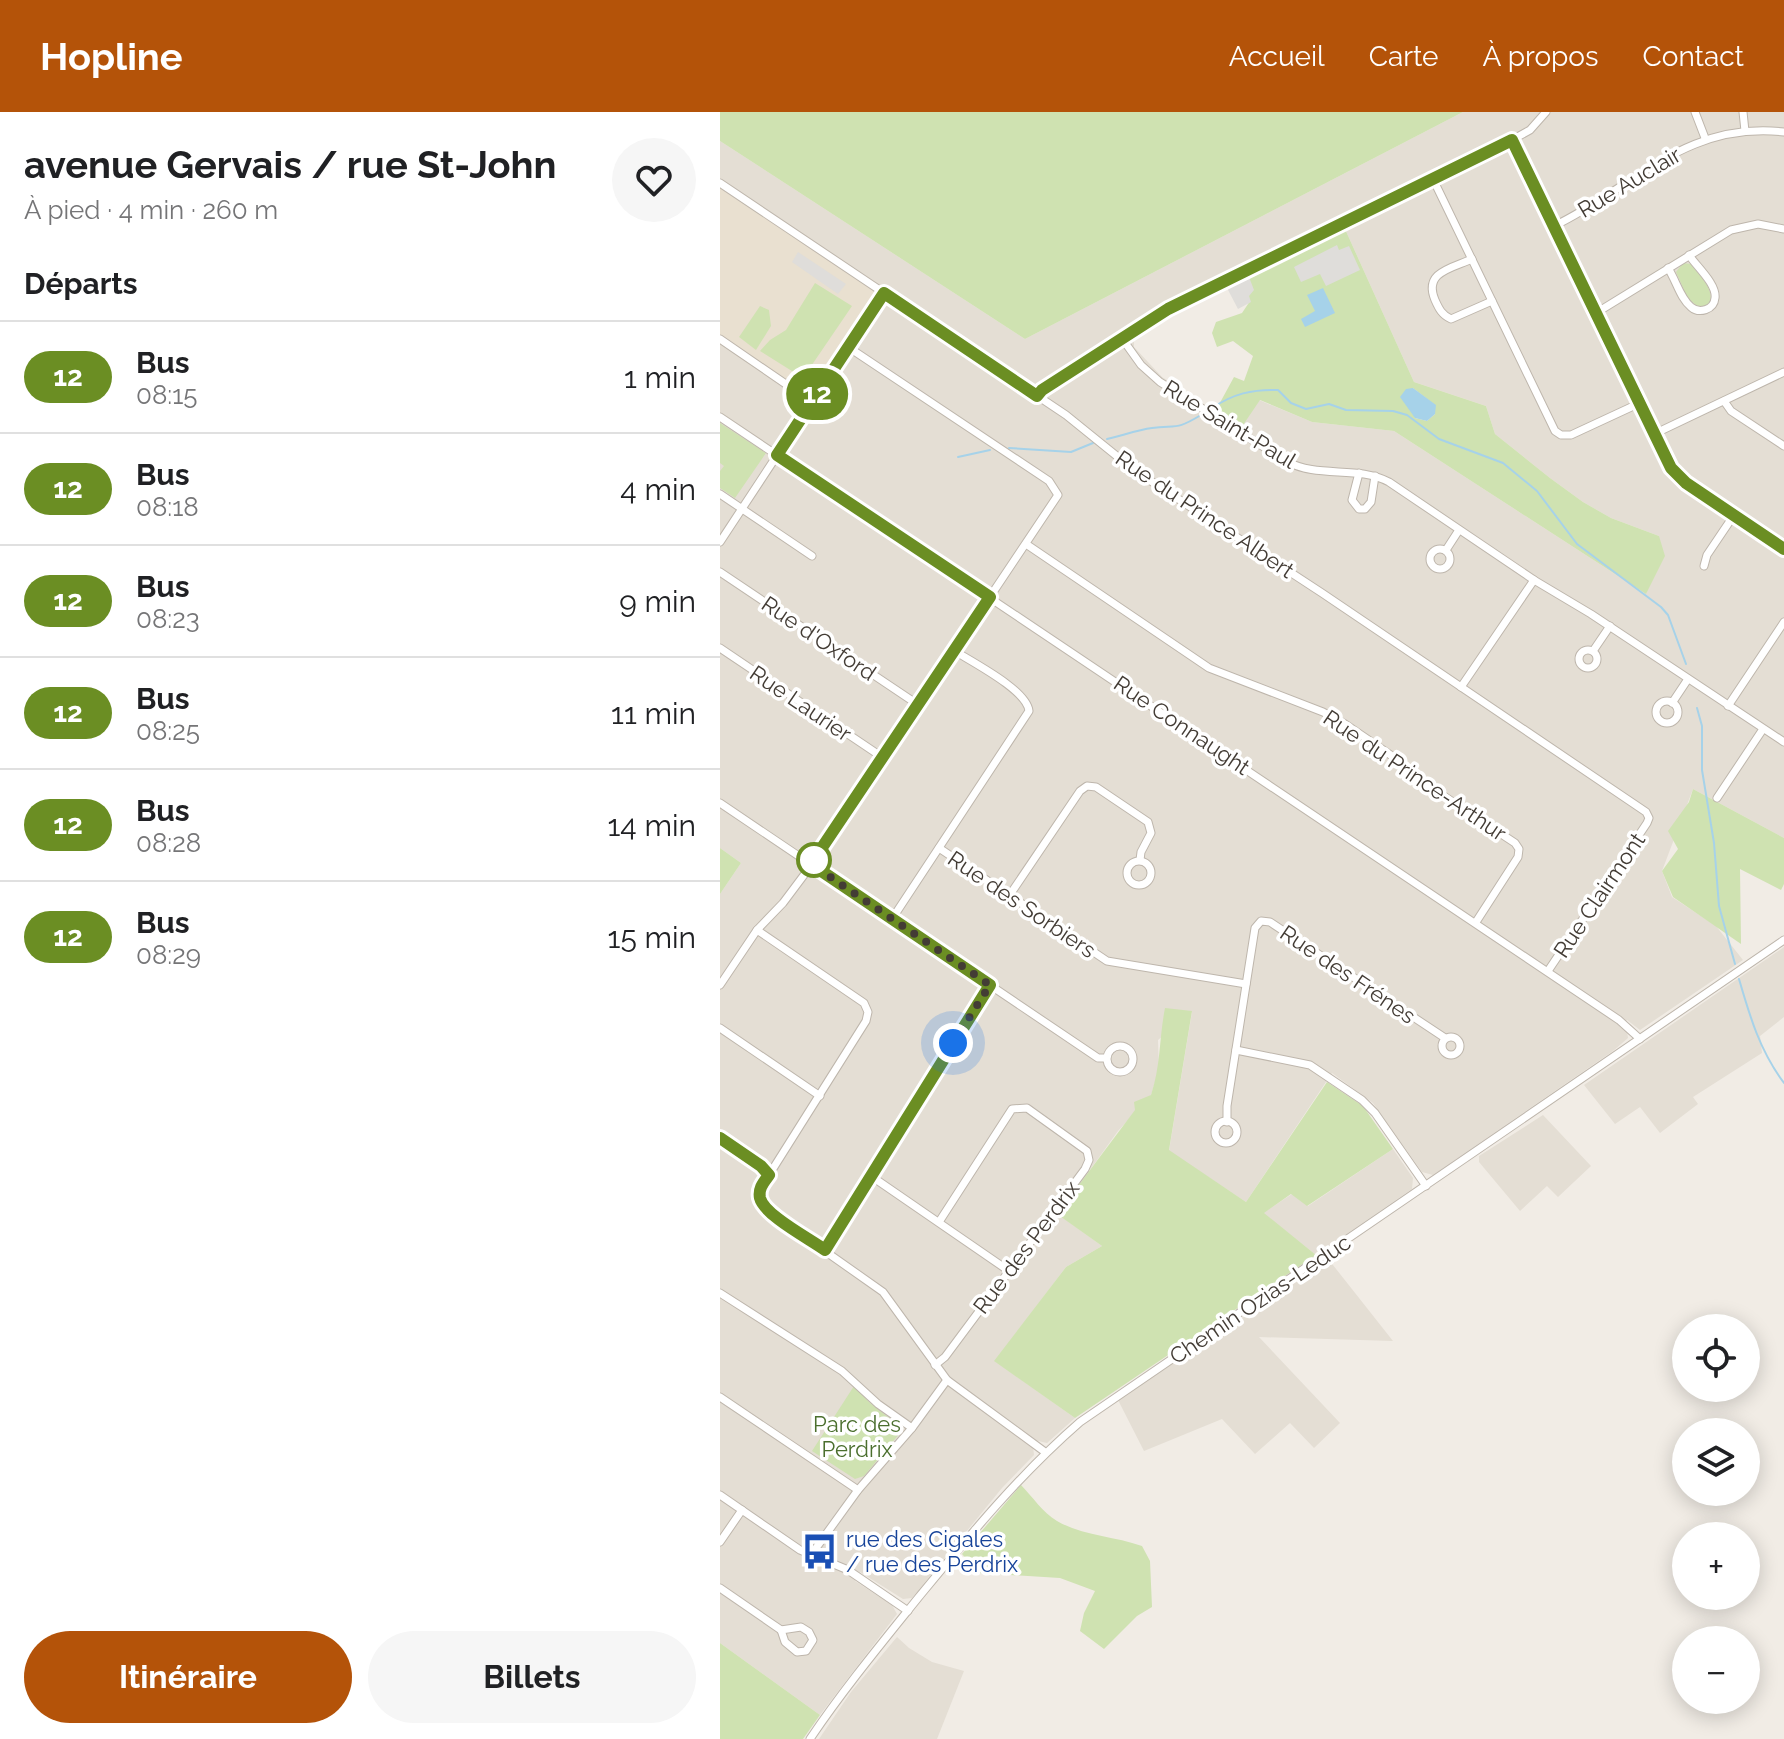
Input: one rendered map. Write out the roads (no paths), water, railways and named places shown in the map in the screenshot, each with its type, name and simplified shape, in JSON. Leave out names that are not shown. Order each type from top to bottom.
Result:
[{"type":"street","points":[[1037,396],[1121,337],[1198,293],[1512,140],[1530,130],[1546,112]]},
{"type":"street","name":"Rue Auclair","points":[[1695,112],[1705,138]]},
{"type":"street","points":[[1743,112],[1745,131]]},
{"type":"street","name":"Rue Auclair","points":[[1554,226],[1705,138],[1745,131],[1784,132]]},
{"type":"street","points":[[1512,140],[1654,434],[1679,478],[1784,549]]},
{"type":"street","points":[[1433,179],[1557,433],[1571,435],[1640,403]]},
{"type":"street","name":"Rue du Prince Albert","points":[[720,183],[1085,429],[1134,470],[1646,812],[1649,818]]},
{"type":"street","points":[[1596,313],[1721,235],[1741,226],[1764,225],[1784,229]]},
{"type":"street","points":[[1668,268],[1691,307],[1700,311],[1709,308],[1715,300],[1714,291],[1689,255]]},
{"type":"street","points":[[1472,259],[1435,277],[1431,287],[1435,299],[1443,314],[1451,319],[1492,301]]},
{"type":"street","points":[[720,542],[884,293]]},
{"type":"street","name":"Rue Saint-Paul","points":[[1121,337],[1141,365],[1160,382],[1290,464],[1308,469],[1375,476],[1399,488],[1534,580],[1610,626],[1784,742]]},
{"type":"street","points":[[720,339],[812,402]]},
{"type":"street","points":[[720,985],[757,930],[783,903],[811,864],[1056,500],[1057,490],[1049,481],[848,347]]},
{"type":"street","points":[[1654,434],[1784,372]]},
{"type":"street","points":[[1724,401],[1731,411],[1784,446]]},
{"type":"street","name":"Rue Connaught","points":[[720,417],[1476,922],[1627,1025],[1640,1039]]},
{"type":"street","points":[[1359,473],[1352,500],[1353,506],[1361,510],[1371,503],[1375,476]]},
{"type":"street","points":[[720,494],[812,556]]},
{"type":"street","points":[[1704,566],[1707,555],[1734,515]]},
{"type":"street","points":[[1446,550],[1459,530]]},
{"type":"street","name":"Rue du Prince-Arthur","points":[[1026,544],[1209,668],[1314,708],[1345,724],[1427,785],[1515,843],[1518,857],[1476,922]]},
{"type":"street","name":"Rue d'Oxford","points":[[720,572],[917,704]]},
{"type":"street","points":[[1461,687],[1534,580]]},
{"type":"street","points":[[1728,706],[1784,622]]},
{"type":"street","points":[[1593,651],[1610,626]]},
{"type":"street","name":"Rue Laurier","points":[[720,648],[882,757]]},
{"type":"street","points":[[892,919],[1028,716],[1029,706],[1020,694],[953,650]]},
{"type":"street","points":[[1672,703],[1688,679]]},
{"type":"street","points":[[1717,798],[1763,729]]},
{"type":"street","points":[[1009,896],[1080,791],[1087,786],[1096,787],[1148,822],[1151,833],[1140,860]]},
{"type":"street","points":[[720,803],[1098,1058],[1106,1058]]},
{"type":"street","name":"Rue Clairmont","points":[[1548,971],[1649,818]]},
{"type":"street","name":"Rue des Sorbiers","points":[[939,848],[1107,961],[1246,984]]},
{"type":"street","name":"Rue des Frénes","points":[[1227,1122],[1246,984],[1256,926],[1261,921],[1266,920],[1445,1038]]},
{"type":"street","points":[[757,930],[861,1000],[868,1009],[866,1021],[760,1191],[763,1205],[888,1296],[947,1380],[1045,1452]]},
{"type":"street","name":"Chemin Ozias-Leduc","points":[[810,1739],[858,1673],[1001,1497],[1045,1452],[1103,1405],[1784,940]]},
{"type":"street","points":[[825,1250],[990,985]]},
{"type":"street","points":[[720,1028],[820,1096]]},
{"type":"street","points":[[1236,1050],[1310,1065],[1362,1100],[1375,1113],[1426,1186]]},
{"type":"street","name":"Rue des Perdrix","points":[[935,1365],[945,1357],[1009,1271],[1087,1165],[1089,1156],[1082,1145],[1027,1108],[1012,1109],[939,1222]]},
{"type":"street","points":[[720,1138],[769,1175]]},
{"type":"street","points":[[871,1176],[1009,1271]]},
{"type":"street","points":[[720,1293],[842,1371],[878,1404],[912,1428]]},
{"type":"street","points":[[811,1555],[858,1490],[912,1428],[947,1380]]},
{"type":"street","points":[[720,1397],[858,1490]]},
{"type":"street","points":[[720,1495],[811,1555],[848,1570],[908,1611]]},
{"type":"street","points":[[720,1542],[742,1510]]},
{"type":"street","points":[[720,1588],[781,1630],[806,1629],[812,1635],[812,1645],[806,1651],[792,1650],[781,1630]]},
{"type":"water","points":[[1323,288],[1335,313],[1305,327],[1301,319],[1315,311],[1307,295]]},
{"type":"water","points":[[1413,388],[1436,405],[1435,414],[1427,421],[1415,418],[1400,397],[1406,389]]},
{"type":"waterway","points":[[1212,408],[1243,393],[1278,390],[1291,403],[1306,409],[1329,404],[1346,410],[1393,411],[1407,415],[1439,439],[1503,463],[1537,491],[1577,544],[1661,607],[1668,615],[1686,664]]},
{"type":"waterway","points":[[1107,439],[1146,429],[1181,425],[1201,415]]},
{"type":"waterway","points":[[1009,448],[1071,452],[1093,443]]},
{"type":"waterway","points":[[958,457],[990,450]]},
{"type":"waterway","points":[[1697,708],[1702,726],[1702,770],[1714,843],[1719,906],[1735,964]]},
{"type":"waterway","points":[[1739,979],[1762,1046],[1784,1083]]},
{"type":"place","name":"rue des Cigales / rue des Perdrix","points":[[820,1552]]},
{"type":"park label","name":"Parc des Perdrix","points":[[857,1436]]}]
